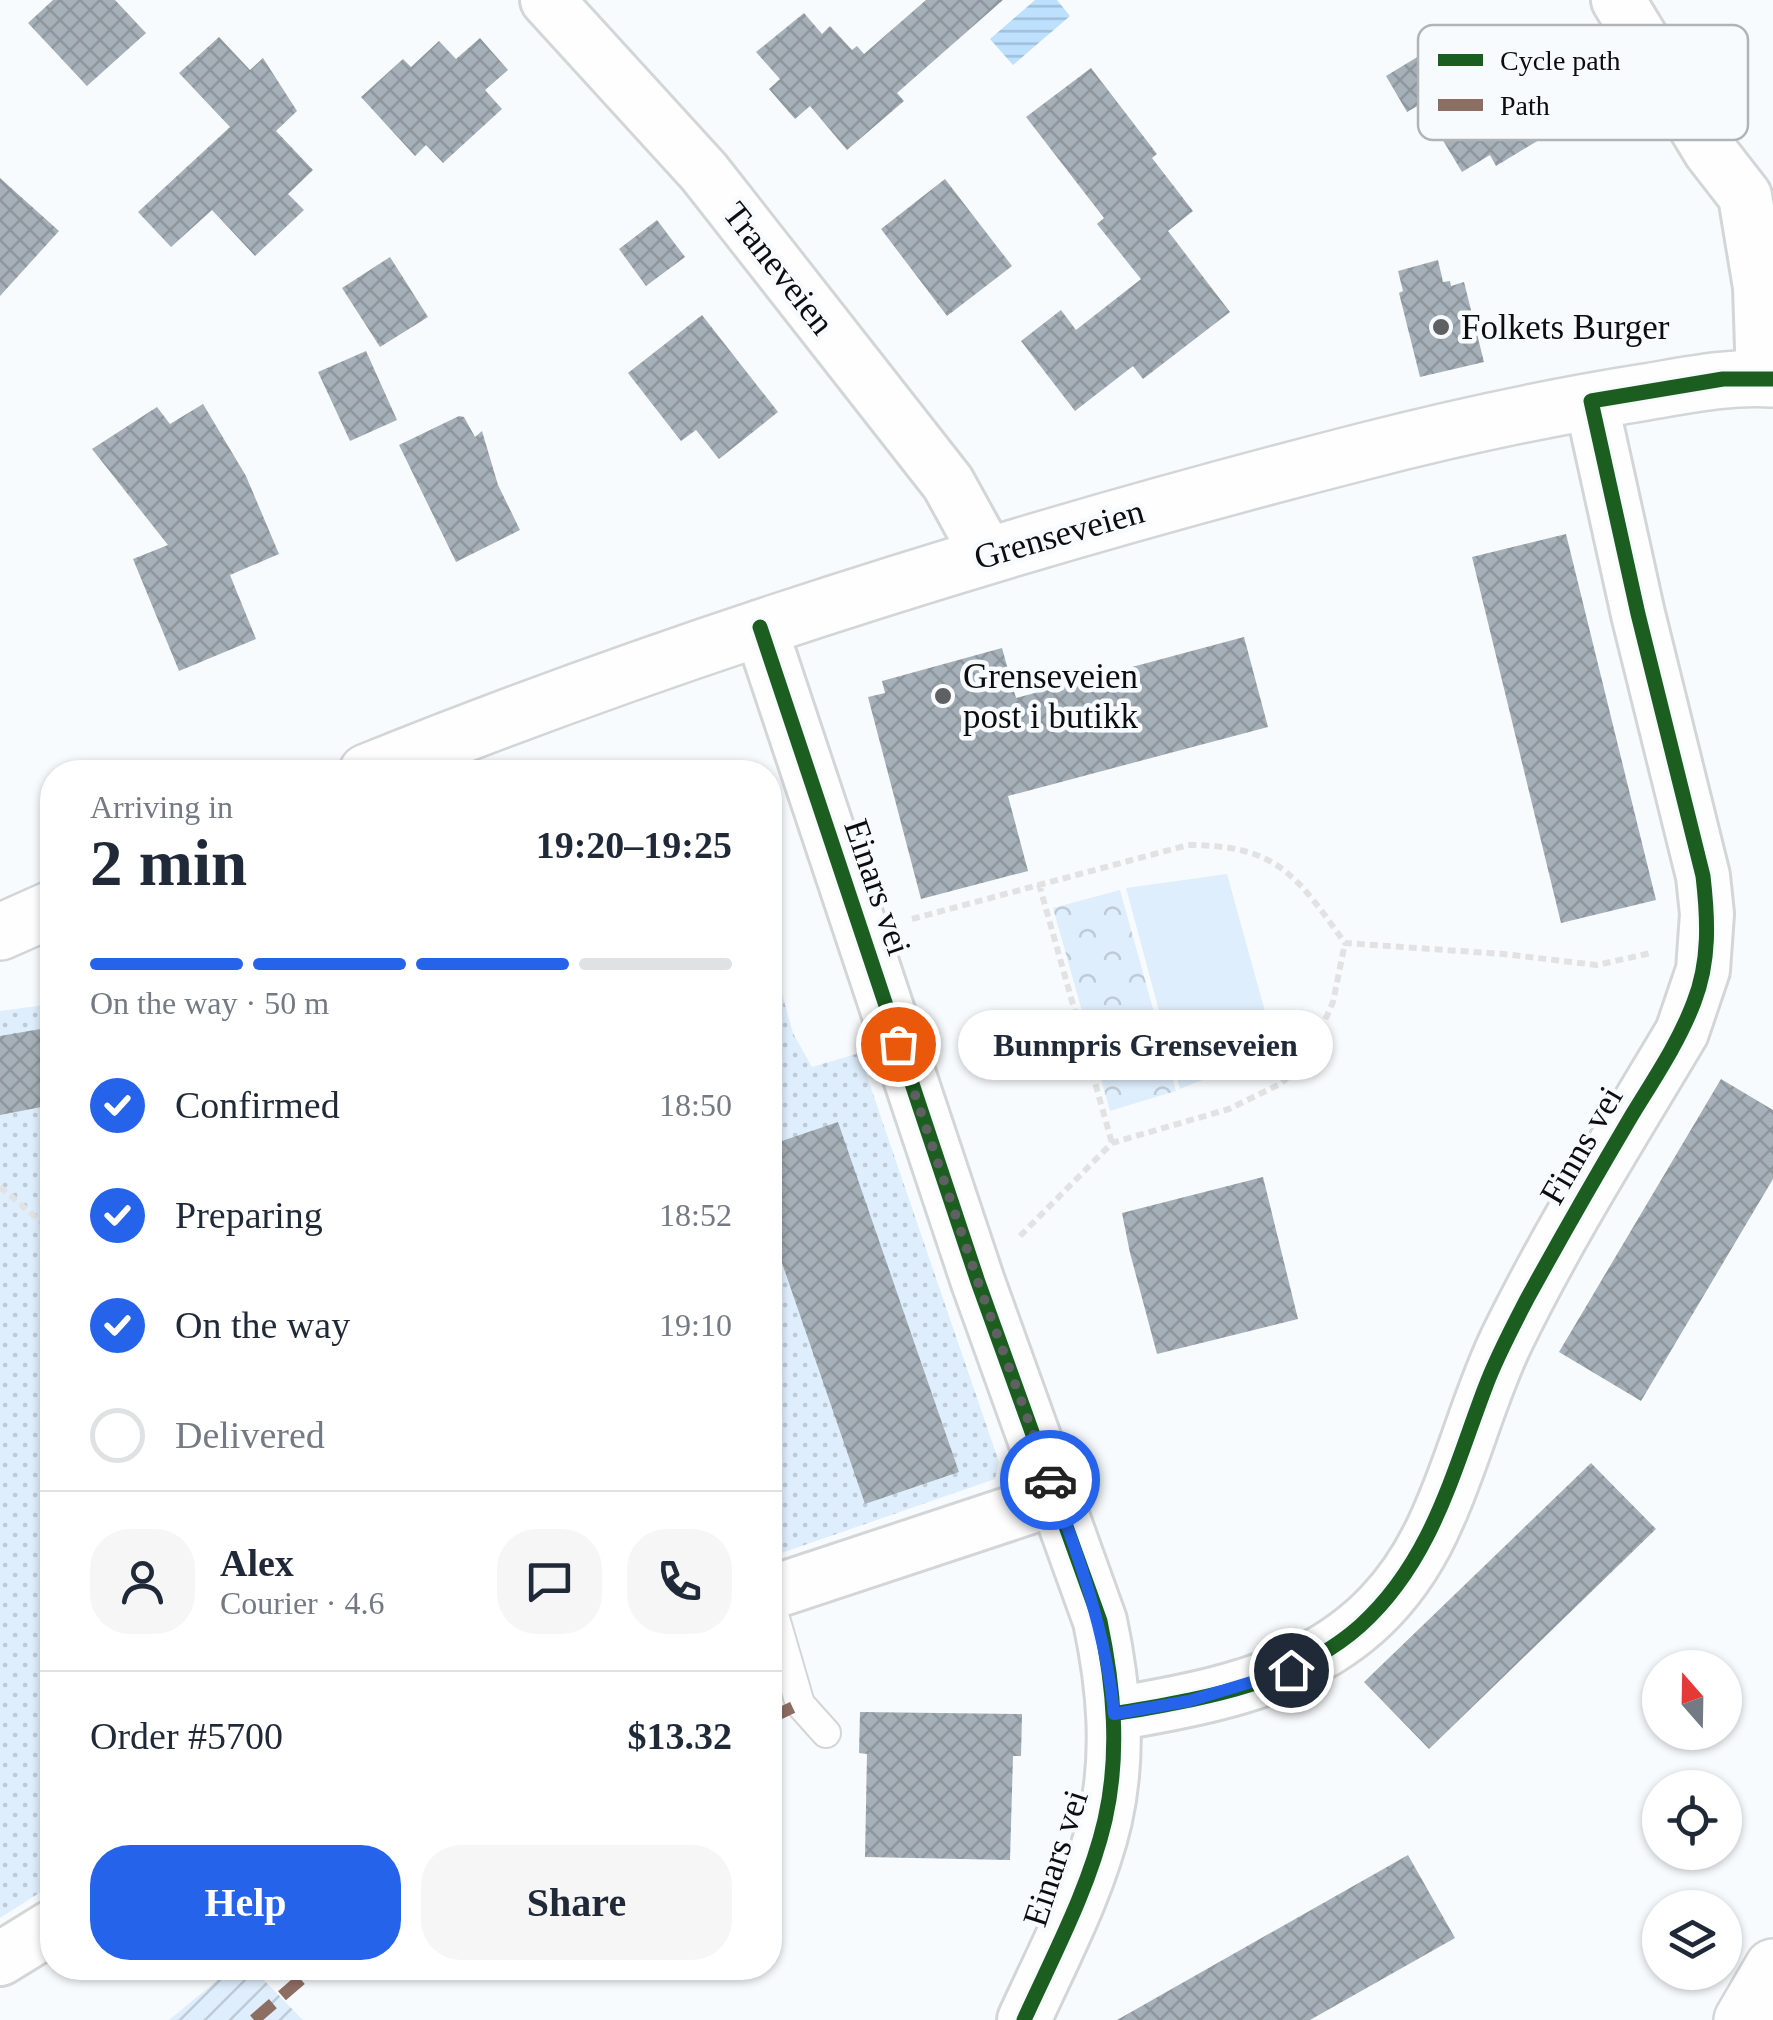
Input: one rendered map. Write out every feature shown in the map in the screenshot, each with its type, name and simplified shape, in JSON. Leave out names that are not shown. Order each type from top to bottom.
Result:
[{"type":"main road","name":"Grenseveien","points":[[398,760],[760,627],[988,554],[1208,492],[1440,432],[1590,401],[1723,379],[1768,378]]},
{"type":"main road","points":[[0,932],[40,914]]},
{"type":"main road","points":[[1742,2020],[1773,1967]]},
{"type":"street","name":"Traneveien","points":[[547,0],[704,172],[948,484],[988,554]]},
{"type":"street","points":[[1618,0],[1633,25]]},
{"type":"street","points":[[1703,140],[1710,151],[1759,180],[1760,287],[1768,378]]},
{"type":"street","name":"Finns vei","points":[[1114,1714],[1189,1701],[1291,1670],[1324,1653],[1393,1593],[1438,1518],[1486,1385],[1526,1300],[1682,1032],[1695,1000],[1707,942],[1703,876],[1590,401]]},
{"type":"street","name":"Einars vei","points":[[760,627],[978,1282],[1100,1622],[1108,1662],[1114,1714],[1114,1768],[1105,1821],[1089,1872],[1024,2020]]},
{"type":"street","points":[[782,1589],[1057,1498]]},
{"type":"street","points":[[0,1959],[40,1934]]},
{"type":"lane","points":[[782,1642],[800,1704],[826,1733]]},
{"type":"path","points":[[862,932],[1188,845],[1222,845],[1256,853],[1288,871],[1345,943],[1334,1002],[1300,1067],[1280,1084],[1229,1109],[1112,1143],[978,1282]]},
{"type":"path","points":[[1040,884],[1112,1143]]},
{"type":"path","points":[[1345,943],[1597,964],[1707,942]]},
{"type":"path","points":[[0,1187],[40,1221]]},
{"type":"green space","points":[[1227,874],[1276,1051],[1180,1089],[1126,888]]},
{"type":"green space","points":[[1120,890],[1176,1091],[1110,1111],[1053,908]]},
{"type":"green space","points":[[782,994],[793,1033],[812,1067],[859,1053],[999,1462],[995,1479],[782,1553]]},
{"type":"green space","points":[[40,1006],[40,1893],[0,1918],[0,1011]]},
{"type":"green space","points":[[217,1980],[264,1980],[303,2020],[169,2020]]},
{"type":"water","points":[[1035,0],[1057,0],[1070,16],[1013,65],[990,39]]},
{"type":"building","points":[[53,0],[115,0],[146,33],[87,86],[28,23]]},
{"type":"building","points":[[926,0],[1003,0],[897,93],[904,101],[847,150],[810,106],[795,119],[769,89],[780,79],[756,52],[804,13],[822,34],[830,26],[852,50],[857,46],[864,54]]},
{"type":"building","points":[[219,37],[250,70],[263,58],[297,111],[276,131],[313,170],[288,194],[304,210],[255,256],[212,210],[171,247],[138,212],[230,127],[179,73]]},
{"type":"building","points":[[480,38],[508,70],[485,90],[502,109],[443,163],[426,145],[415,156],[361,97],[403,59],[411,67],[439,41],[456,59]]},
{"type":"building","points":[[1418,57],[1418,106],[1407,112],[1386,76]]},
{"type":"building","points":[[1091,68],[1157,154],[1152,158],[1193,211],[1168,231],[1230,312],[1143,379],[1133,366],[1075,411],[1021,341],[1061,310],[1076,330],[1141,279],[1097,224],[1104,218],[1026,117]]},
{"type":"building","points":[[1443,140],[1539,140],[1496,166],[1490,155],[1462,172]]},
{"type":"building","points":[[0,178],[59,231],[0,296]]},
{"type":"building","points":[[945,179],[1012,266],[947,316],[881,229]]},
{"type":"building","points":[[657,220],[685,257],[646,286],[619,249]]},
{"type":"building","points":[[390,257],[428,317],[380,347],[342,288]]},
{"type":"building","name":"Folkets Burger","points":[[1438,260],[1443,282],[1450,281],[1451,286],[1464,282],[1484,362],[1420,377],[1399,293],[1403,291],[1398,271]]},
{"type":"building","points":[[702,315],[778,412],[719,459],[696,430],[681,441],[628,373]]},
{"type":"building","points":[[366,351],[397,420],[350,441],[318,372]]},
{"type":"building","points":[[203,404],[246,476],[279,554],[230,575],[256,639],[179,671],[133,559],[168,545],[92,449],[157,407],[170,424]]},
{"type":"building","points":[[464,417],[475,437],[482,431],[498,485],[520,530],[456,562],[399,445]]},
{"type":"building","points":[[1566,534],[1656,900],[1561,923],[1472,557]]},
{"type":"building","points":[[1244,637],[1268,727],[1008,796],[1028,871],[921,899],[868,697],[885,693],[882,681],[1002,648],[1016,698]]},
{"type":"building","points":[[40,1029],[40,1107],[0,1115],[0,1036]]},
{"type":"building","points":[[1721,1079],[1773,1110],[1773,1179],[1641,1401],[1559,1352]]},
{"type":"building","points":[[838,1122],[959,1472],[865,1504],[782,1263],[782,1141]]},
{"type":"building","points":[[1263,1177],[1298,1319],[1157,1354],[1122,1213]]},
{"type":"building","points":[[1591,1463],[1656,1529],[1429,1749],[1364,1682]]},
{"type":"building","points":[[860,1712],[1022,1714],[1021,1756],[1013,1756],[1010,1860],[865,1857],[867,1754],[859,1753]]},
{"type":"building","points":[[1408,1855],[1455,1938],[1310,2020],[1117,2020]]},
{"type":"marked path","points":[[782,1712],[800,1704]]},
{"type":"marked path","points":[[254,2020],[300,1980]]},
{"type":"cycle path","points":[[1114,1714],[1211,1695],[1275,1676],[1333,1646],[1384,1601],[1405,1574],[1437,1516],[1504,1343],[1681,1031],[1699,987],[1705,955],[1703,876],[1638,614],[1591,401],[1723,379],[1773,379]]},
{"type":"cycle path","points":[[760,627],[978,1282],[1100,1621],[1105,1646],[1114,1745],[1105,1820],[1080,1897],[1024,2020]]},
{"type":"way so far","points":[[898,1044],[1050,1480]]},
{"type":"place","name":"Folkets Burger","points":[[1441,327]]},
{"type":"place","name":"Grenseveien post i butikk","points":[[943,696]]},
{"type":"place","name":"Bunnpris Grenseveien","points":[[898,1044]]},
{"type":"route","points":[[1050,1480],[1100,1622],[1114,1714],[1189,1701],[1291,1670]]}]
